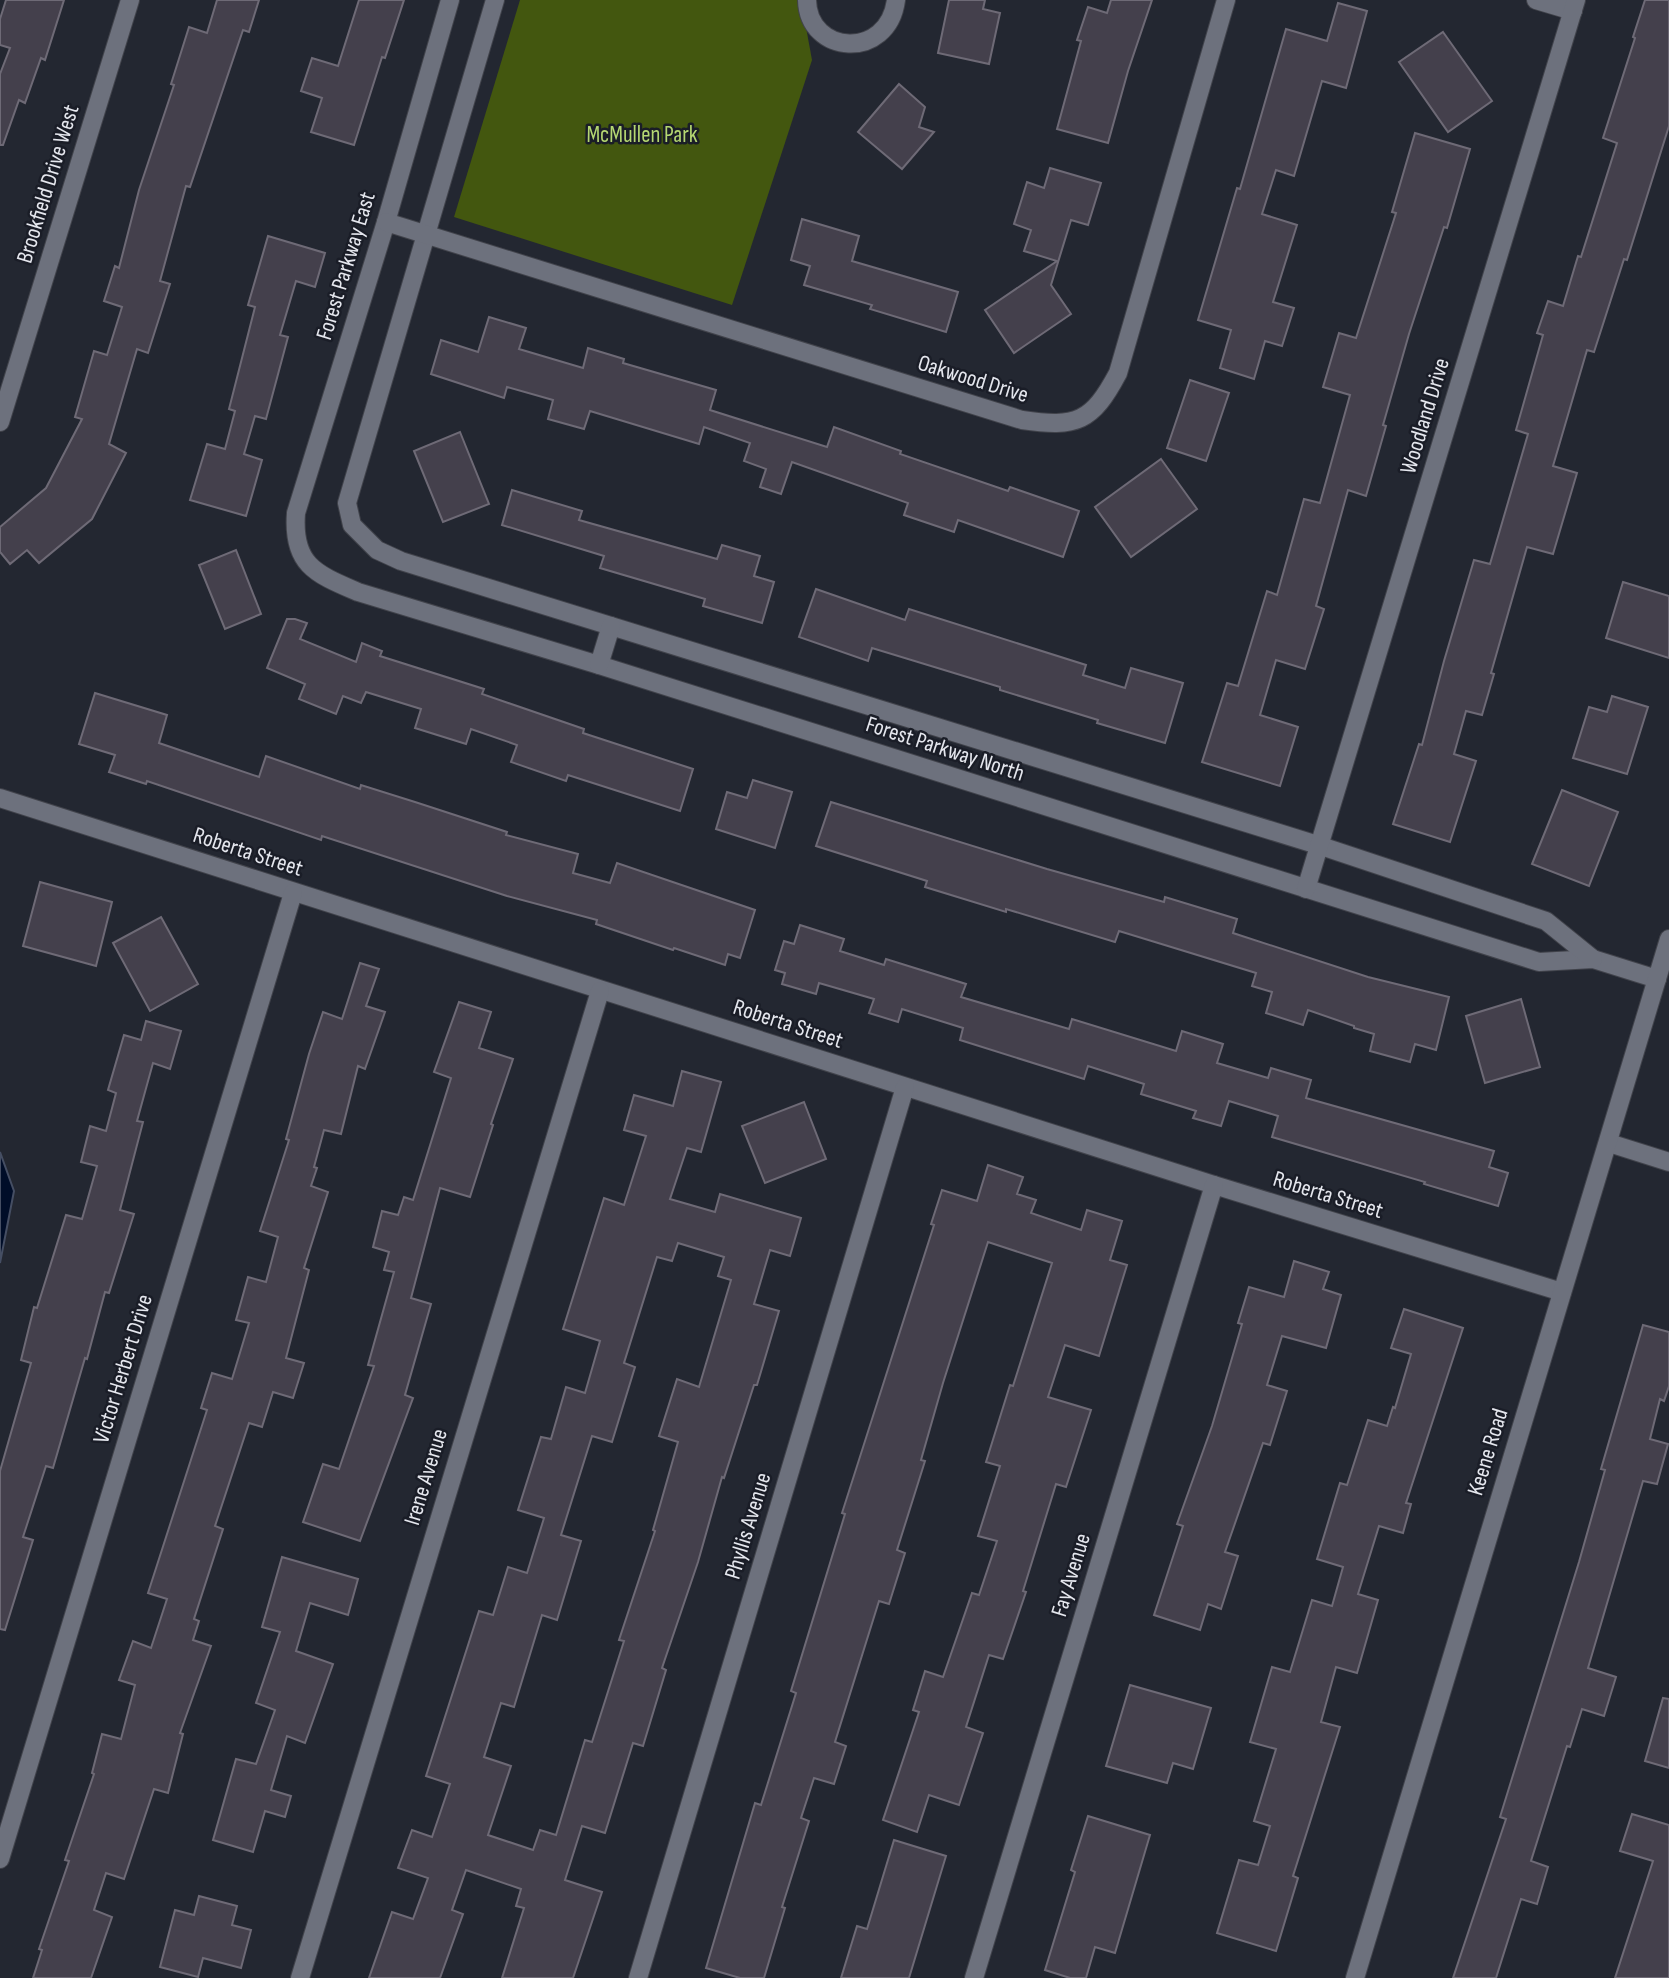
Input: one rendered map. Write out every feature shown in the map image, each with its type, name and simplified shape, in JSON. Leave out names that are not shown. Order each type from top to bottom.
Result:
[{"type":"street","name":"Brookfield Drive West","points":[[0,422],[130,0]]},
{"type":"street","name":"Forest Parkway East","points":[[298,547],[295,533],[296,513],[386,222],[450,0]]},
{"type":"street","points":[[425,234],[495,0]]},
{"type":"street","points":[[807,0],[812,21],[821,33],[835,41],[850,44],[865,42],[878,36],[895,13],[896,0]]},
{"type":"street","name":"Oakwood Drive","points":[[386,222],[1022,420],[1054,425],[1083,418],[1104,399],[1118,373],[1226,0]]},
{"type":"street","points":[[1536,0],[1575,6]]},
{"type":"street","name":"Woodland Drive","points":[[1306,889],[1575,6]]},
{"type":"street","name":"Forest Parkway North","points":[[425,234],[347,503],[352,525],[377,550],[401,561],[1321,846],[1546,921],[1593,959]]},
{"type":"street","name":"Forest Parkway North","points":[[298,547],[306,562],[324,578],[358,592],[599,665],[1539,962],[1593,959],[1657,979]]},
{"type":"street","points":[[599,665],[611,626]]},
{"type":"street","name":"Roberta Street","points":[[0,798],[1214,1185],[1562,1292]]},
{"type":"street","name":"Victor Herbert Drive","points":[[0,1859],[293,893]]},
{"type":"street","name":"Keene Road","points":[[1355,1978],[1669,939]]},
{"type":"street","name":"Irene Avenue","points":[[300,1978],[600,990]]},
{"type":"street","name":"Phyllis Avenue","points":[[638,1978],[905,1087]]},
{"type":"street","points":[[1609,1143],[1669,1162]]},
{"type":"street","name":"Fay Avenue","points":[[974,1978],[1214,1185]]},
{"type":"green space","name":"McMullen Park","points":[[520,0],[801,0],[812,60],[732,305],[454,217]]},
{"type":"water","points":[[0,1152],[14,1191],[0,1263]]},
{"type":"building","points":[[6,0],[64,0],[45,60],[41,58],[25,103],[19,100],[3,145],[0,145],[0,74],[10,48],[0,45],[0,19]]},
{"type":"building","points":[[217,0],[259,0],[249,32],[243,30],[190,187],[186,186],[160,281],[170,284],[148,353],[137,349],[109,444],[126,453],[92,519],[39,563],[27,550],[10,564],[0,552],[0,527],[46,488],[82,419],[75,417],[94,351],[107,355],[122,307],[104,301],[115,266],[119,268],[139,190],[174,85],[171,84],[189,27],[207,33]]},
{"type":"building","points":[[359,0],[404,0],[385,58],[382,57],[354,145],[311,132],[322,98],[301,91],[312,58],[338,66]]},
{"type":"building","points":[[949,0],[985,0],[983,9],[1000,13],[989,64],[938,53]]},
{"type":"building","points":[[1111,0],[1152,0],[1108,143],[1057,129],[1081,41],[1077,40],[1088,7],[1107,13]]},
{"type":"building","points":[[1645,0],[1669,0],[1669,126],[1627,260],[1624,259],[1594,352],[1587,350],[1553,466],[1577,473],[1553,554],[1527,547],[1491,673],[1494,674],[1482,715],[1466,711],[1454,754],[1476,761],[1450,842],[1393,824],[1419,744],[1422,745],[1474,560],[1490,564],[1528,434],[1516,430],[1543,335],[1537,333],[1548,301],[1563,306],[1578,256],[1581,257],[1617,143],[1603,138]]},
{"type":"building","points":[[1338,3],[1367,11],[1346,88],[1322,81],[1294,176],[1276,170],[1262,214],[1297,225],[1273,302],[1294,308],[1282,346],[1265,341],[1254,379],[1220,368],[1231,330],[1198,320],[1237,188],[1240,189],[1286,29],[1327,41]]},
{"type":"building","points":[[1443,32],[1492,101],[1448,132],[1399,62]]},
{"type":"building","points":[[899,84],[925,107],[919,127],[934,132],[902,169],[858,132]]},
{"type":"building","points":[[1415,133],[1470,149],[1447,228],[1444,227],[1409,334],[1366,496],[1348,490],[1316,606],[1324,609],[1305,669],[1276,660],[1260,715],[1298,727],[1280,786],[1202,762],[1227,683],[1238,686],[1267,591],[1277,595],[1304,499],[1320,503],[1350,395],[1323,387],[1339,333],[1356,338],[1396,213],[1392,212]]},
{"type":"building","points":[[1050,168],[1101,183],[1088,225],[1071,220],[1051,285],[1071,314],[1014,353],[985,310],[1057,261],[1024,251],[1031,230],[1014,224],[1027,182],[1044,188]]},
{"type":"building","points":[[802,219],[859,236],[852,261],[958,292],[946,332],[870,309],[872,305],[804,285],[810,266],[791,260]]},
{"type":"building","points":[[268,236],[325,253],[315,287],[296,281],[280,335],[288,337],[266,419],[255,416],[244,454],[262,460],[246,516],[190,500],[207,444],[225,449],[235,411],[229,409],[255,307],[248,305]]},
{"type":"building","points":[[489,317],[526,328],[519,349],[583,368],[588,348],[624,359],[623,363],[716,390],[710,410],[827,447],[834,427],[901,451],[900,454],[1008,491],[1010,487],[1079,511],[1063,557],[958,520],[954,532],[904,515],[908,503],[792,462],[781,494],[760,487],[766,469],[744,461],[750,443],[704,427],[699,444],[590,411],[584,429],[548,419],[553,400],[507,387],[504,398],[431,374],[441,340],[478,352]]},
{"type":"building","points":[[1190,380],[1229,393],[1206,461],[1167,448]]},
{"type":"building","points":[[460,432],[489,504],[443,522],[414,451]]},
{"type":"building","points":[[1161,459],[1197,509],[1131,557],[1095,507]]},
{"type":"building","points":[[512,490],[582,511],[579,520],[717,559],[722,545],[760,556],[754,576],[774,582],[762,623],[703,606],[705,599],[600,568],[604,556],[502,525]]},
{"type":"building","points":[[236,550],[261,614],[225,629],[199,565]]},
{"type":"building","points":[[1623,582],[1669,596],[1669,658],[1606,638]]},
{"type":"building","points":[[816,589],[905,620],[909,609],[1086,665],[1083,675],[1125,688],[1131,668],[1183,683],[1165,743],[1097,723],[1098,720],[1000,690],[1000,687],[872,648],[868,661],[799,637]]},
{"type":"building","points":[[287,619],[307,623],[300,639],[356,662],[362,643],[382,651],[380,656],[484,689],[482,694],[584,729],[583,733],[693,769],[680,811],[568,775],[566,781],[511,762],[517,745],[471,729],[466,744],[415,728],[421,709],[366,692],[361,703],[343,696],[336,714],[299,699],[305,684],[267,668]]},
{"type":"building","points":[[95,693],[167,715],[159,743],[259,777],[266,756],[360,789],[361,785],[507,832],[506,835],[578,854],[573,873],[610,883],[617,863],[755,910],[740,958],[728,954],[725,965],[674,948],[673,950],[596,924],[597,920],[507,896],[322,836],[321,840],[147,781],[146,784],[109,772],[115,755],[79,744]]},
{"type":"building","points":[[1612,696],[1648,707],[1627,774],[1573,758],[1589,707],[1607,712]]},
{"type":"building","points":[[753,780],[792,792],[775,848],[716,829],[727,792],[747,798]]},
{"type":"building","points":[[1562,790],[1618,812],[1589,886],[1532,864]]},
{"type":"building","points":[[831,802],[1047,869],[1164,902],[1165,897],[1237,919],[1233,933],[1368,977],[1449,997],[1436,1050],[1415,1044],[1410,1062],[1370,1051],[1374,1034],[1354,1026],[1308,1010],[1303,1025],[1266,1013],[1272,992],[1252,986],[1256,973],[1119,931],[1115,942],[1006,909],[1006,912],[925,887],[927,881],[816,846]]},
{"type":"building","points":[[40,882],[112,902],[96,966],[23,946]]},
{"type":"building","points":[[161,917],[198,984],[150,1011],[113,943]]},
{"type":"building","points":[[800,925],[844,939],[840,951],[884,965],[886,959],[966,984],[961,997],[1069,1029],[1072,1019],[1176,1051],[1182,1031],[1223,1044],[1217,1063],[1268,1078],[1271,1068],[1311,1080],[1306,1098],[1494,1151],[1489,1167],[1508,1173],[1498,1206],[1272,1137],[1278,1116],[1229,1101],[1221,1126],[1193,1118],[1196,1111],[1141,1094],[1144,1084],[1088,1066],[1084,1079],[960,1040],[963,1028],[902,1009],[898,1022],[869,1013],[874,999],[819,983],[816,994],[782,984],[785,973],[775,970],[784,941],[794,944]]},
{"type":"building","points":[[360,963],[379,969],[366,1006],[385,1012],[365,1069],[358,1066],[341,1134],[324,1130],[314,1167],[317,1168],[311,1186],[328,1192],[304,1268],[309,1270],[286,1358],[304,1363],[293,1398],[273,1392],[262,1427],[249,1423],[215,1526],[223,1529],[194,1619],[199,1621],[193,1640],[211,1646],[180,1733],[183,1734],[168,1793],[154,1789],[124,1879],[106,1873],[94,1910],[112,1917],[91,1978],[33,1978],[42,1950],[39,1949],[69,1861],[65,1860],[94,1774],[92,1773],[102,1734],[121,1739],[135,1685],[119,1680],[133,1641],[151,1648],[167,1599],[148,1593],[207,1410],[201,1408],[212,1373],[232,1379],[249,1323],[236,1320],[248,1277],[266,1282],[278,1237],[260,1231],[289,1140],[286,1139],[309,1054],[323,1012],[342,1019]]},
{"type":"building","points":[[1521,999],[1540,1067],[1485,1083],[1466,1016]]},
{"type":"building","points":[[459,1002],[491,1012],[479,1048],[513,1059],[470,1197],[440,1188],[411,1298],[431,1304],[405,1395],[413,1398],[360,1541],[303,1522],[323,1464],[339,1469],[374,1366],[368,1365],[394,1272],[384,1270],[389,1252],[373,1247],[382,1211],[398,1215],[404,1197],[413,1200],[451,1078],[434,1072]]},
{"type":"building","points":[[146,1021],[181,1031],[170,1069],[153,1063],[137,1121],[143,1122],[120,1210],[134,1214],[109,1293],[105,1292],[53,1468],[46,1466],[23,1537],[33,1540],[5,1630],[0,1629],[0,1471],[31,1363],[21,1360],[34,1307],[37,1308],[66,1215],[82,1219],[97,1166],[81,1162],[90,1126],[106,1131],[116,1093],[108,1090],[124,1035],[141,1040]]},
{"type":"building","points":[[682,1071],[721,1082],[701,1152],[687,1148],[670,1199],[715,1212],[720,1194],[801,1218],[790,1256],[770,1250],[754,1304],[779,1311],[757,1385],[754,1385],[724,1478],[722,1477],[698,1562],[662,1668],[666,1670],[643,1746],[633,1743],[605,1833],[582,1826],[565,1880],[602,1892],[573,1978],[502,1978],[524,1908],[516,1906],[521,1889],[466,1870],[452,1910],[463,1914],[440,1978],[369,1978],[392,1912],[413,1919],[428,1878],[398,1868],[412,1830],[432,1837],[450,1784],[426,1776],[479,1611],[493,1615],[508,1567],[527,1573],[544,1518],[518,1510],[541,1437],[551,1439],[566,1387],[585,1393],[600,1341],[563,1329],[604,1198],[624,1205],[646,1136],[624,1130],[634,1095],[673,1106]],"holes":[[[678,1243],[724,1257],[718,1276],[731,1280],[699,1387],[677,1379],[659,1436],[678,1442],[653,1530],[655,1531],[619,1640],[624,1641],[592,1742],[585,1740],[556,1835],[540,1830],[533,1850],[488,1835],[511,1766],[484,1757],[501,1703],[514,1707],[542,1615],[557,1620],[581,1541],[561,1535],[592,1436],[612,1442],[635,1367],[624,1363],[657,1257],[672,1261]]]},
{"type":"building","points":[[804,1102],[826,1159],[765,1183],[742,1126]]},
{"type":"building","points":[[988,1165],[1023,1177],[1017,1194],[1036,1200],[1031,1213],[1081,1230],[1087,1210],[1122,1221],[1110,1260],[1127,1265],[1099,1356],[1065,1345],[1048,1397],[1091,1410],[1066,1487],[1056,1484],[1023,1591],[1026,1592],[1003,1659],[989,1655],[966,1727],[983,1733],[959,1805],[929,1795],[917,1832],[883,1820],[919,1712],[913,1710],[925,1671],[943,1677],[972,1593],[979,1595],[997,1541],[978,1536],[1000,1466],[986,1462],[1052,1263],[988,1242],[921,1460],[925,1461],[897,1550],[905,1553],[889,1604],[879,1601],[835,1742],[846,1746],[834,1784],[814,1778],[801,1818],[809,1821],[782,1907],[785,1908],[764,1978],[740,1978],[706,1968],[755,1803],[761,1805],[796,1693],[791,1691],[845,1514],[842,1513],[934,1225],[931,1224],[942,1190],[977,1201]]},
{"type":"building","points":[[1294,1261],[1329,1272],[1323,1289],[1341,1295],[1326,1348],[1282,1336],[1267,1385],[1287,1391],[1270,1445],[1263,1443],[1225,1552],[1238,1556],[1221,1609],[1208,1604],[1200,1630],[1154,1615],[1183,1526],[1177,1524],[1212,1426],[1242,1324],[1238,1323],[1249,1287],[1284,1297]]},
{"type":"building","points":[[1404,1309],[1463,1328],[1406,1503],[1411,1504],[1403,1533],[1379,1526],[1358,1594],[1378,1600],[1357,1673],[1336,1667],[1321,1722],[1340,1727],[1293,1876],[1298,1878],[1276,1951],[1217,1933],[1239,1860],[1258,1865],[1270,1826],[1254,1821],[1276,1749],[1250,1742],[1272,1667],[1290,1672],[1312,1600],[1332,1606],[1343,1567],[1317,1559],[1340,1483],[1347,1485],[1368,1420],[1387,1426],[1393,1407],[1395,1408],[1411,1354],[1391,1348]]},
{"type":"building","points":[[1643,1325],[1669,1332],[1669,1386],[1664,1401],[1660,1399],[1650,1439],[1668,1444],[1657,1484],[1643,1481],[1588,1668],[1616,1677],[1604,1716],[1582,1709],[1570,1747],[1567,1746],[1531,1861],[1548,1867],[1537,1904],[1521,1899],[1496,1978],[1453,1978],[1506,1819],[1500,1817],[1579,1562],[1605,1470],[1601,1469]]},
{"type":"building","points":[[282,1557],[358,1579],[348,1615],[310,1603],[296,1651],[333,1664],[305,1743],[287,1736],[271,1790],[291,1796],[285,1817],[265,1811],[253,1852],[213,1840],[236,1759],[256,1764],[275,1710],[256,1703],[280,1632],[262,1627]]},
{"type":"building","points":[[1130,1685],[1211,1708],[1193,1769],[1173,1763],[1167,1783],[1106,1766]]},
{"type":"building","points":[[1663,1698],[1669,1699],[1669,1768],[1645,1761]]},
{"type":"building","points":[[1632,1814],[1669,1825],[1669,1978],[1615,1978],[1653,1861],[1620,1851]]},
{"type":"building","points":[[1088,1816],[1150,1835],[1115,1953],[1095,1947],[1086,1978],[1070,1978],[1045,1970],[1075,1872],[1071,1870]]},
{"type":"building","points":[[894,1840],[946,1856],[909,1978],[841,1978],[857,1926],[867,1929]]},
{"type":"building","points":[[199,1896],[237,1906],[232,1925],[251,1930],[241,1968],[203,1958],[198,1977],[160,1967],[175,1910],[194,1915]]}]
